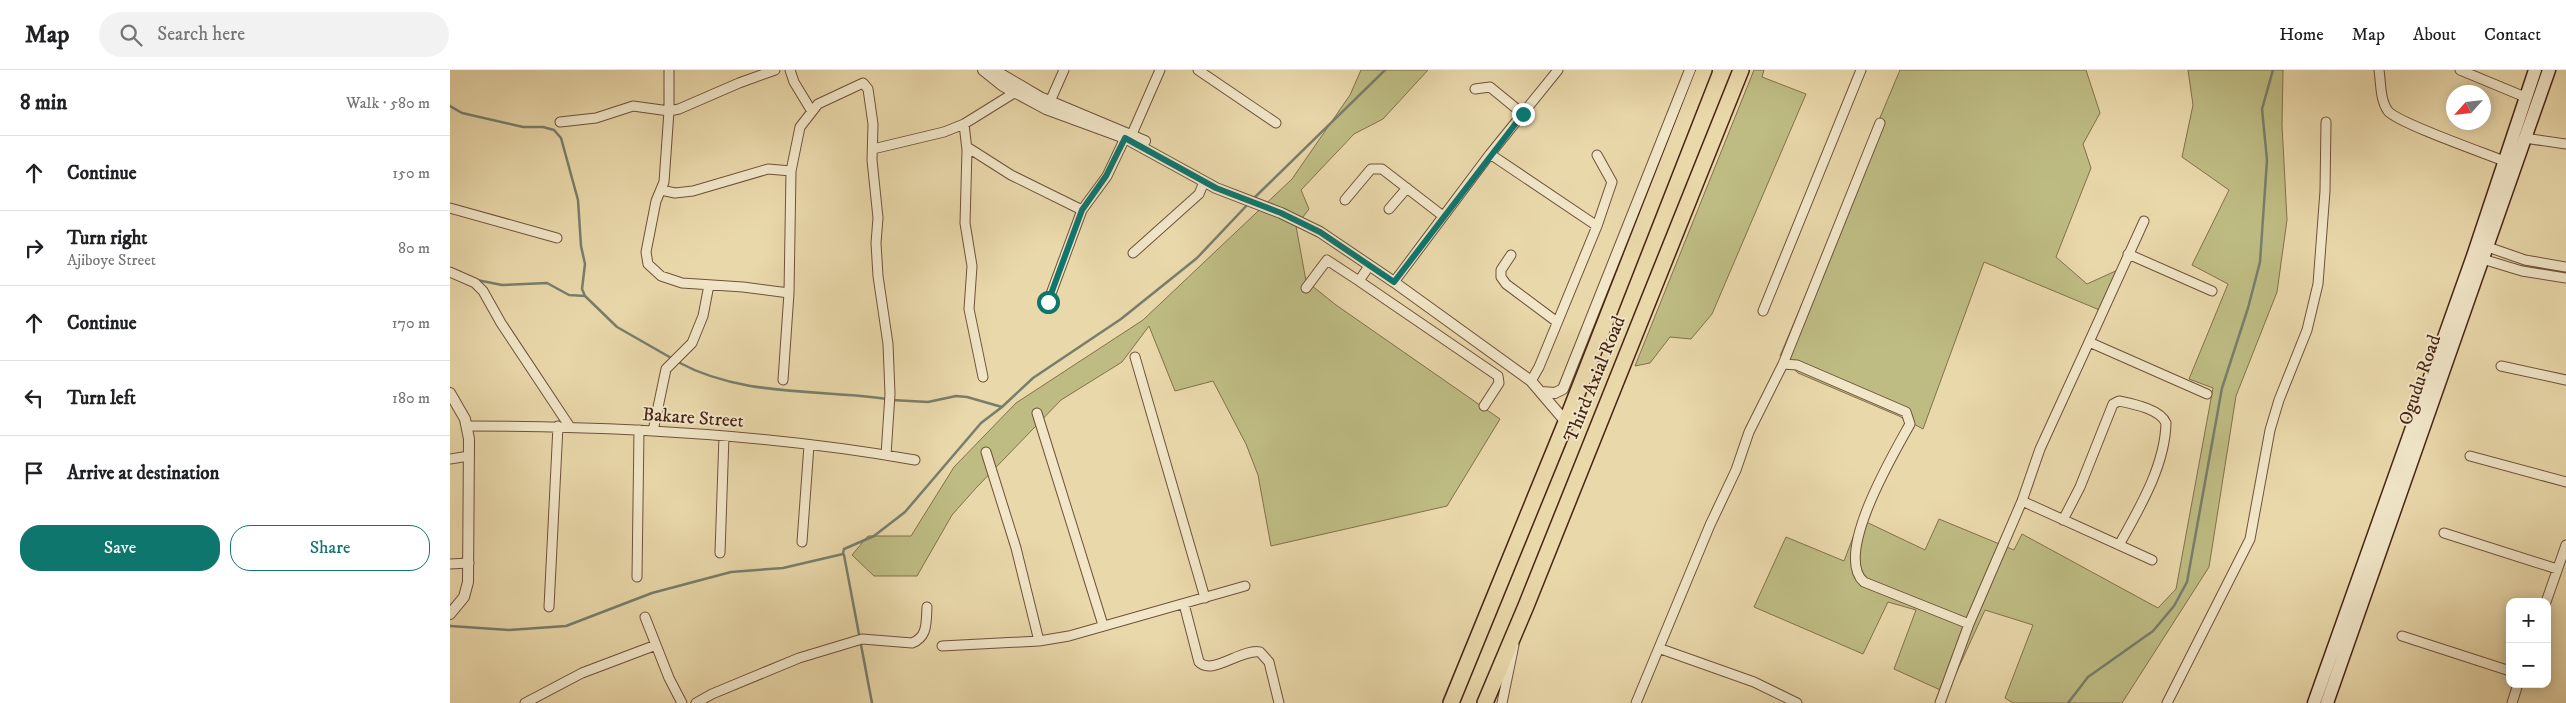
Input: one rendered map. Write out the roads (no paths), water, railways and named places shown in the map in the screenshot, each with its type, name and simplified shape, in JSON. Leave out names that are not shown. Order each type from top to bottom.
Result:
[{"type":"highway","name":"Third Axial Road","points":[[1451,703],[1566,422],[1704,70]]},
{"type":"highway","name":"Third Axial Road","points":[[1485,703],[1741,70]]},
{"type":"main road","name":"Ogudu Road","points":[[2322,699],[2478,258],[2504,161],[2535,70]]},
{"type":"main road","name":"Ogudu Road","points":[[2482,245],[2549,70]]},
{"type":"street","points":[[669,70],[669,111],[661,190],[656,202],[646,252],[648,264],[661,276],[672,280],[789,293]]},
{"type":"street","points":[[560,122],[590,119],[633,106],[669,111],[776,70]]},
{"type":"street","points":[[790,70],[794,82],[811,110]]},
{"type":"street","points":[[983,70],[1014,93],[1128,136],[1203,181],[1281,213],[1320,232],[1394,282],[1531,380],[1566,422]]},
{"type":"street","points":[[994,70],[1048,105]]},
{"type":"street","points":[[1048,105],[1064,70]]},
{"type":"street","points":[[1048,302],[1082,210],[1106,176],[1160,70]]},
{"type":"street","points":[[1198,70],[1276,124]]},
{"type":"street","points":[[1394,282],[1490,154],[1558,70]]},
{"type":"street","points":[[1542,392],[1556,393],[1563,389],[1690,70]]},
{"type":"street","points":[[1763,311],[1861,70]]},
{"type":"street","points":[[2379,70],[2384,102],[2391,114],[2410,124],[2504,161]]},
{"type":"street","points":[[2460,70],[2526,97]]},
{"type":"street","points":[[783,380],[789,293],[791,172],[800,127],[811,110],[818,104],[863,83],[868,89],[873,124],[872,160],[878,218],[876,243],[878,276],[888,344],[890,411],[886,455]]},
{"type":"street","points":[[1474,89],[1490,87],[1523,114]]},
{"type":"street","points":[[873,149],[944,132],[964,124],[1014,93]]},
{"type":"street","points":[[2167,703],[2250,539],[2270,430],[2279,400],[2308,330],[2318,284],[2325,191],[2326,122]]},
{"type":"street","points":[[1636,703],[1661,649],[1710,525],[1736,470],[1749,432],[1783,364],[1880,123]]},
{"type":"street","points":[[964,124],[967,147],[965,223],[972,266],[969,309],[983,377]]},
{"type":"street","points":[[2524,138],[2566,144]]},
{"type":"street","points":[[967,147],[1011,175],[1082,210]]},
{"type":"street","points":[[1490,154],[1597,226]]},
{"type":"street","points":[[1531,380],[1539,367],[1597,226],[1612,182],[1598,155]]},
{"type":"street","points":[[1345,200],[1371,169],[1377,167],[1443,216]]},
{"type":"street","points":[[661,190],[675,193],[693,191],[768,169],[791,172]]},
{"type":"street","points":[[1133,253],[1199,194],[1203,181]]},
{"type":"street","points":[[1389,209],[1407,188]]},
{"type":"street","points":[[450,208],[557,238]]},
{"type":"street","points":[[1940,703],[1969,624],[2022,501],[2040,448],[2144,221]]},
{"type":"street","points":[[2482,245],[2525,260],[2566,267]]},
{"type":"street","points":[[2128,254],[2212,291]]},
{"type":"street","points":[[1511,255],[1501,270],[1501,277],[1506,284],[1557,322]]},
{"type":"street","points":[[2478,258],[2522,271],[2566,278]]},
{"type":"street","points":[[1306,288],[1327,260],[1359,281],[1498,376],[1499,383],[1484,406]]},
{"type":"street","points":[[1359,281],[1369,266]]},
{"type":"street","points":[[450,272],[475,282],[483,291],[501,323],[570,427]]},
{"type":"street","points":[[653,431],[666,369],[692,343],[700,326],[709,285]]},
{"type":"street","points":[[2089,342],[2208,394]]},
{"type":"street","points":[[1135,357],[1205,598]]},
{"type":"street","points":[[1783,364],[1796,365],[1906,412],[1910,424],[1884,473],[1857,537],[1856,570],[1864,582],[1969,624]]},
{"type":"street","points":[[2501,366],[2566,380]]},
{"type":"street","points":[[450,393],[467,426],[469,456],[468,582],[464,597],[450,614]]},
{"type":"street","points":[[2063,520],[2080,487],[2113,404],[2119,401],[2150,411],[2161,416],[2166,423],[2157,465],[2141,504],[2119,545]]},
{"type":"street","points":[[1037,413],[1103,625]]},
{"type":"street","name":"Bakare Street","points":[[467,426],[558,426],[724,436],[843,447],[915,460]]},
{"type":"street","points":[[549,607],[558,426]]},
{"type":"street","points":[[637,577],[639,430]]},
{"type":"street","points":[[720,553],[724,436]]},
{"type":"street","points":[[802,542],[809,445]]},
{"type":"street","points":[[986,452],[1016,548],[1039,641]]},
{"type":"street","points":[[450,459],[469,456]]},
{"type":"street","points":[[2470,456],[2566,482]]},
{"type":"street","points":[[2022,501],[2152,560]]},
{"type":"street","points":[[2444,533],[2557,568]]},
{"type":"street","points":[[2547,598],[2566,545]]},
{"type":"street","points":[[450,564],[469,563]]},
{"type":"street","points":[[942,646],[1039,641],[1069,636],[1245,586]]},
{"type":"street","points":[[1184,604],[1199,662],[1202,665],[1211,667],[1250,652],[1260,652],[1269,662],[1279,703]]},
{"type":"street","points":[[696,703],[799,658],[862,639],[912,643],[920,640],[924,636],[927,607]]},
{"type":"street","points":[[645,617],[682,703]]},
{"type":"street","points":[[1502,703],[1512,662],[1516,630]]},
{"type":"street","points":[[2402,636],[2506,670]]},
{"type":"street","points":[[525,703],[582,673],[656,645]]},
{"type":"street","points":[[1661,649],[1754,682],[1798,703]]},
{"type":"street","points":[[2512,703],[2517,688]]},
{"type":"waterway","points":[[1253,199],[1385,70]]},
{"type":"waterway","points":[[2068,703],[2088,677],[2153,631],[2174,606],[2187,582],[2222,388],[2248,308],[2260,262],[2267,160],[2262,109],[2273,70]]},
{"type":"waterway","points":[[450,106],[462,113],[523,127],[543,127],[554,130],[561,138],[578,200],[581,246],[585,264],[582,289],[585,296]]},
{"type":"waterway","points":[[450,626],[509,630],[566,626],[652,593],[731,572],[783,568],[843,554],[844,549],[874,536],[905,512],[981,423],[1002,407],[1033,378],[1121,319],[1197,258],[1249,203]]},
{"type":"waterway","points":[[477,280],[502,285],[547,283],[569,295],[585,296],[617,327],[673,359]]},
{"type":"waterway","points":[[678,362],[702,373],[754,386],[887,399]]},
{"type":"waterway","points":[[892,400],[928,402],[956,396],[967,397],[1002,407]]},
{"type":"waterway","points":[[844,555],[872,703]]}]
